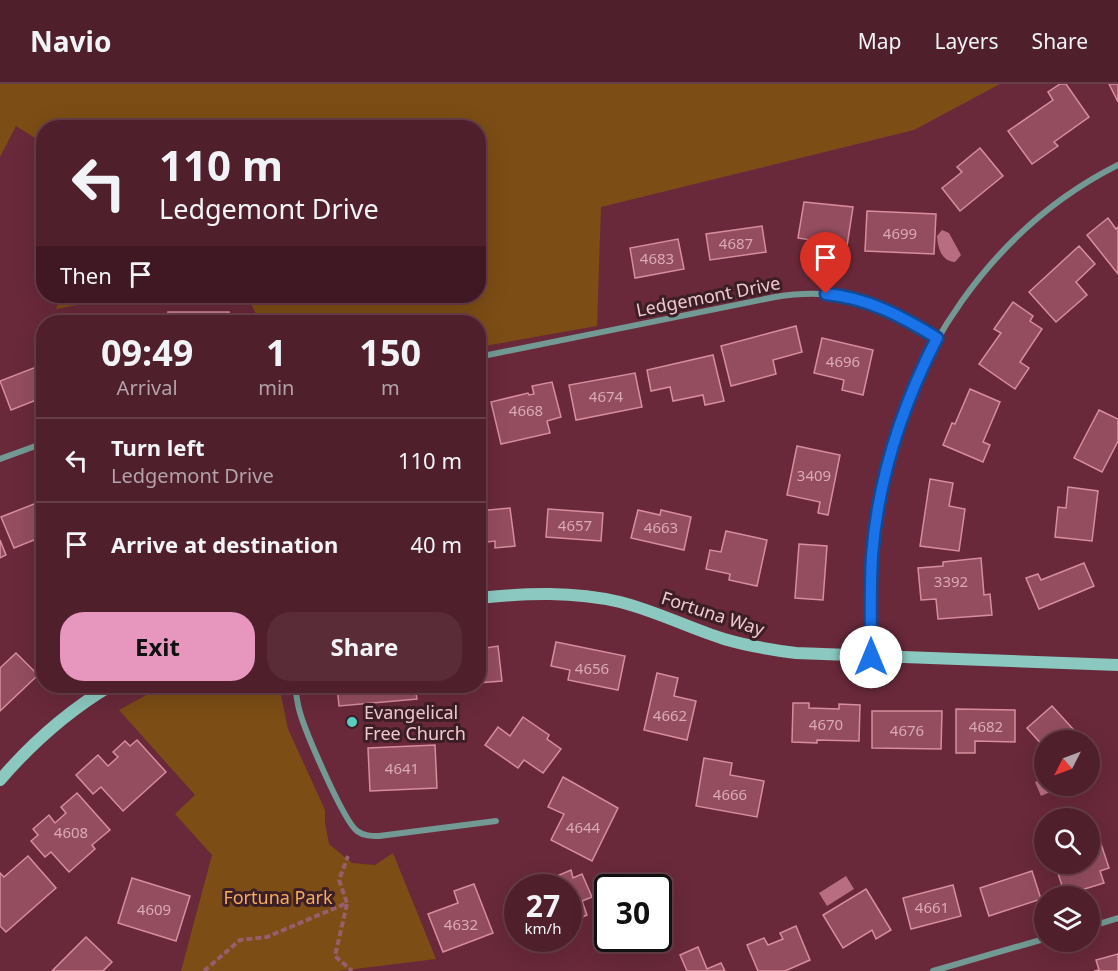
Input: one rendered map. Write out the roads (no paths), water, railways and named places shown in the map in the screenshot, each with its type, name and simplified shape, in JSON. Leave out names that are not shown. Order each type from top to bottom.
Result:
[{"type":"street","points":[[871,657],[871,585],[880,493],[908,398],[937,338],[977,280],[1026,229],[1083,186],[1118,165]]},
{"type":"street","name":"Ledgemont Drive","points":[[486,355],[775,297],[810,293],[843,295],[861,299],[892,312],[937,338]]},
{"type":"street","points":[[0,459],[36,446]]},
{"type":"street","name":"Fortuna Way","points":[[486,597],[532,593],[579,595],[638,607],[725,639],[771,650],[821,655],[1118,665]]},
{"type":"street","points":[[0,780],[35,742],[75,709],[99,693]]},
{"type":"street","points":[[296,693],[306,728],[345,816],[358,832],[379,836],[496,821]]},
{"type":"street","points":[[1100,924],[1118,918]]},
{"type":"street","points":[[933,971],[1034,942]]},
{"type":"place","name":"Evangelical Free Church","points":[[352,722]]},
{"type":"park label","name":"Fortuna Park","points":[[278,897]]}]
